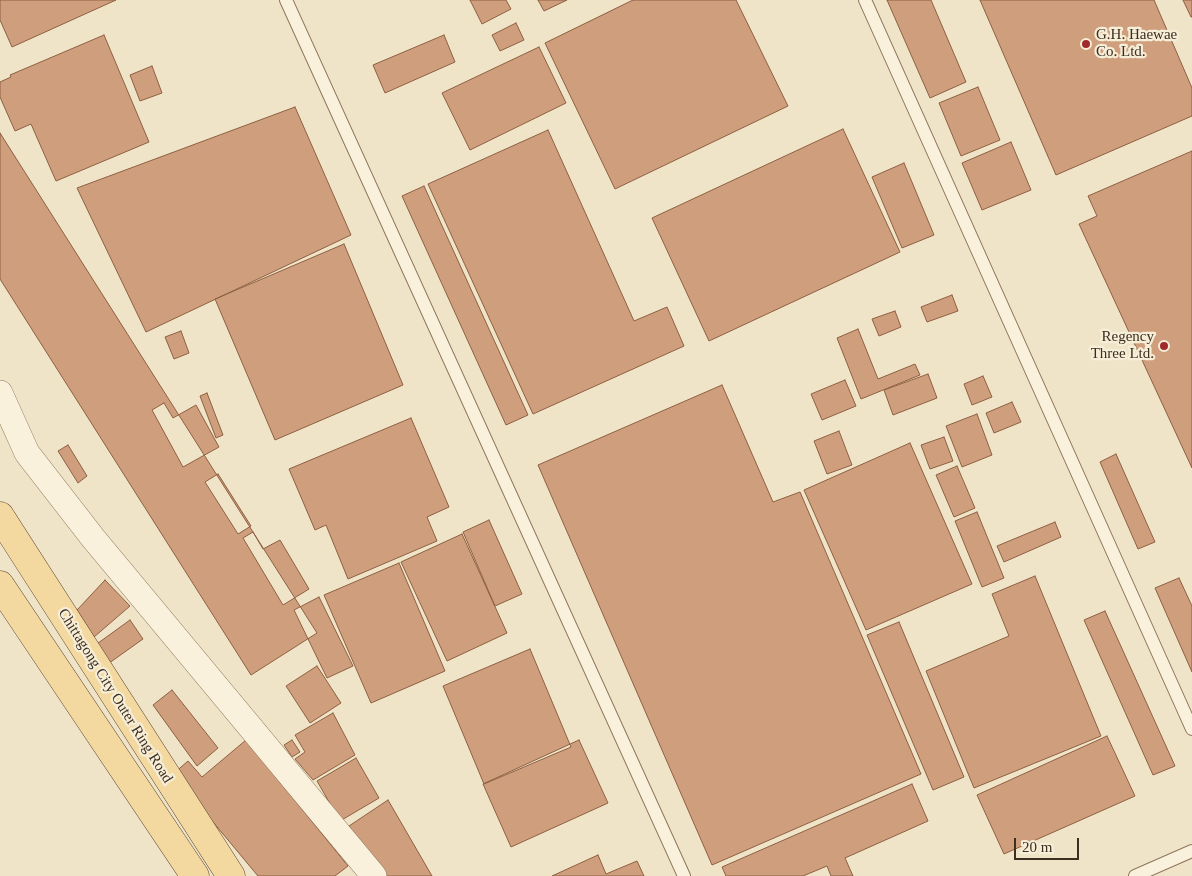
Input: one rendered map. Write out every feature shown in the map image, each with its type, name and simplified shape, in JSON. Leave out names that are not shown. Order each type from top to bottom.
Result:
[{"type":"main road","name":"Chittagong City Outer Ring Road","points":[[0,516],[231,876]]},
{"type":"main road","name":"Chittagong City Outer Ring Road","points":[[0,585],[195,876]]},
{"type":"street","points":[[0,393],[27,453],[93,538],[374,876]]},
{"type":"lane","points":[[286,0],[684,876]]},
{"type":"lane","points":[[865,0],[1192,729]]},
{"type":"lane","points":[[1135,876],[1192,851]]},
{"type":"building","points":[[0,0],[116,0],[12,47],[0,20]]},
{"type":"building","points":[[470,0],[506,0],[511,9],[482,24]]},
{"type":"building","points":[[538,0],[567,0],[544,11]]},
{"type":"building","points":[[633,0],[736,0],[788,106],[615,189],[545,43]]},
{"type":"building","points":[[887,0],[931,0],[966,82],[930,98]]},
{"type":"building","name":"G.H. Haewae Co. Ltd.","points":[[980,0],[1154,0],[1192,88],[1192,116],[1056,175]]},
{"type":"building","points":[[1183,0],[1192,0],[1192,17],[1191,17]]},
{"type":"building","points":[[516,23],[524,40],[500,51],[492,35]]},
{"type":"building","points":[[104,35],[149,142],[56,181],[31,124],[15,131],[0,97],[0,82],[11,77],[10,75]]},
{"type":"building","points":[[444,35],[455,62],[385,93],[373,65]]},
{"type":"building","points":[[539,47],[566,103],[470,150],[442,93]]},
{"type":"building","points":[[152,66],[162,93],[140,101],[130,75]]},
{"type":"building","points":[[978,87],[1000,140],[961,156],[939,103]]},
{"type":"building","points":[[295,107],[351,235],[146,332],[77,188]]},
{"type":"building","points":[[843,129],[900,252],[709,341],[652,218]]},
{"type":"building","points":[[548,130],[634,321],[667,307],[684,346],[533,414],[428,184]]},
{"type":"building","points":[[0,133],[317,633],[251,675],[0,279]]},
{"type":"building","points":[[1011,142],[1031,190],[982,210],[962,163]]},
{"type":"building","name":"Regency Three Ltd.","points":[[1192,151],[1192,468],[1079,224],[1097,216],[1088,196]]},
{"type":"building","points":[[904,163],[934,235],[902,248],[872,177]]},
{"type":"building","points":[[424,186],[528,415],[506,425],[402,196]]},
{"type":"building","points":[[344,244],[403,385],[275,440],[215,299]]},
{"type":"building","points":[[952,295],[958,311],[927,322],[921,307]]},
{"type":"building","points":[[895,311],[901,327],[879,336],[872,319]]},
{"type":"building","points":[[858,329],[878,379],[915,364],[920,375],[861,399],[837,338]]},
{"type":"building","points":[[181,331],[189,353],[174,359],[165,337]]},
{"type":"building","points":[[928,374],[937,398],[893,415],[884,390]]},
{"type":"building","points":[[983,376],[992,397],[972,405],[964,384]]},
{"type":"building","points":[[845,380],[856,406],[822,420],[811,394]]},
{"type":"building","points":[[722,385],[773,502],[800,492],[921,774],[712,865],[538,465]]},
{"type":"building","points":[[207,393],[223,435],[216,438],[200,396]]},
{"type":"building","points":[[1012,402],[1021,422],[994,433],[986,413]]},
{"type":"building","points":[[164,403],[173,418],[196,405],[219,447],[183,467],[152,410]]},
{"type":"building","points":[[977,414],[992,455],[962,467],[946,426]]},
{"type":"building","points":[[411,418],[449,507],[427,517],[437,541],[348,579],[326,525],[315,530],[289,469]]},
{"type":"building","points":[[839,431],[852,465],[827,474],[814,441]]},
{"type":"building","points":[[944,437],[953,461],[930,469],[921,445]]},
{"type":"building","points":[[910,443],[972,584],[866,630],[804,490]]},
{"type":"building","points":[[68,445],[87,476],[78,483],[58,451]]},
{"type":"building","points":[[1116,454],[1155,542],[1138,549],[1100,462]]},
{"type":"building","points":[[957,466],[975,508],[954,517],[936,475]]},
{"type":"building","points":[[218,474],[251,526],[238,534],[205,482]]},
{"type":"building","points":[[977,512],[1004,578],[982,587],[955,521]]},
{"type":"building","points":[[489,520],[522,594],[495,606],[463,532]]},
{"type":"building","points":[[1055,522],[1061,537],[1004,562],[997,546]]},
{"type":"building","points":[[253,532],[263,549],[280,540],[309,589],[283,605],[243,538]]},
{"type":"building","points":[[462,534],[507,633],[447,661],[401,562]]},
{"type":"building","points":[[399,563],[445,671],[371,703],[324,595]]},
{"type":"building","points":[[1035,576],[1101,736],[974,788],[926,671],[1009,636],[992,594]]},
{"type":"building","points":[[1179,578],[1192,606],[1192,672],[1155,588]]},
{"type":"building","points":[[105,580],[130,606],[94,637],[77,610]]},
{"type":"building","points":[[319,597],[353,666],[327,678],[294,610]]},
{"type":"building","points":[[1105,611],[1175,766],[1153,775],[1084,620]]},
{"type":"building","points":[[130,620],[143,639],[105,666],[94,646]]},
{"type":"building","points":[[899,622],[964,777],[933,790],[867,635]]},
{"type":"building","points":[[530,649],[571,747],[484,784],[443,686]]},
{"type":"building","points":[[317,666],[341,703],[310,723],[286,686]]},
{"type":"building","points":[[172,690],[218,748],[197,766],[153,705]]},
{"type":"building","points":[[333,713],[355,755],[313,780],[295,759],[305,752],[295,735]]},
{"type":"building","points":[[1107,736],[1135,796],[1004,854],[977,795]]},
{"type":"building","points":[[246,740],[348,866],[335,876],[258,876],[173,774],[188,761],[202,777]]},
{"type":"building","points":[[292,740],[300,752],[292,757],[284,745]]},
{"type":"building","points":[[579,740],[608,803],[511,847],[483,784]]},
{"type":"building","points":[[356,758],[379,798],[340,821],[317,781]]},
{"type":"building","points":[[912,784],[928,821],[845,858],[853,876],[831,876],[827,866],[803,876],[726,876],[722,867]]},
{"type":"building","points":[[388,800],[432,876],[385,876],[349,826]]},
{"type":"building","points":[[598,855],[606,874],[637,861],[644,876],[552,876]]},
{"type":"place","name":"G.H. Haewae Co. Ltd.","points":[[1086,44]]},
{"type":"place","name":"Regency Three Ltd.","points":[[1164,346]]}]
